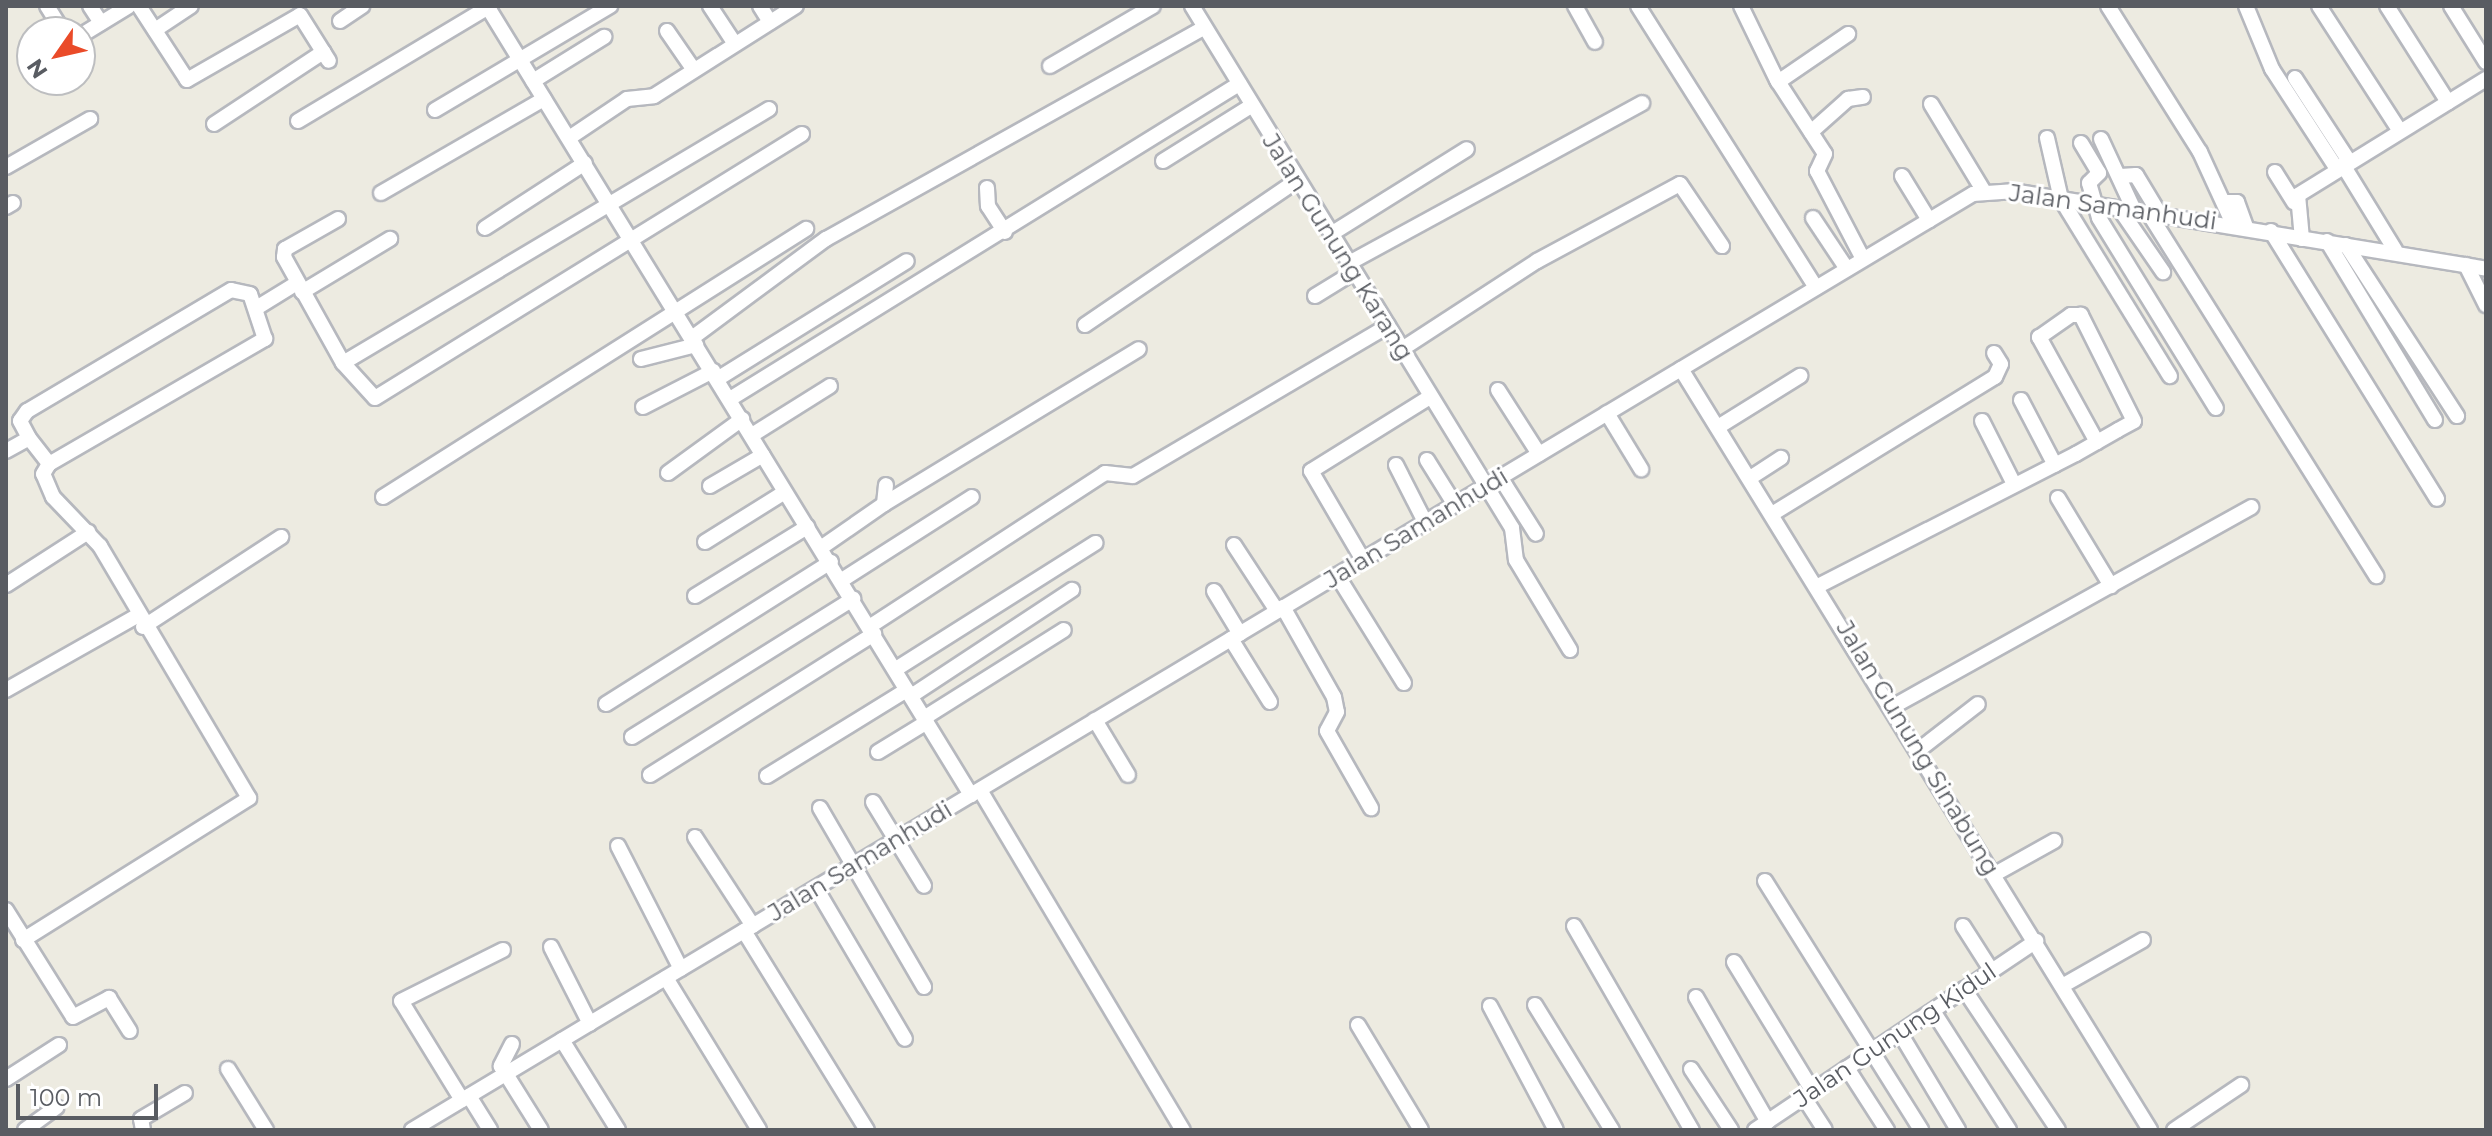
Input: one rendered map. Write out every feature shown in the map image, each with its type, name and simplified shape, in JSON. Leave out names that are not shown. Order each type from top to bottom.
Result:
[{"type":"street","points":[[90,6],[101,23]]},
{"type":"street","points":[[96,26],[129,6]]},
{"type":"street","points":[[139,6],[187,80],[300,15],[326,56],[214,124]]},
{"type":"street","points":[[155,30],[191,6]]},
{"type":"street","points":[[340,21],[362,6]]},
{"type":"street","points":[[298,121],[488,6],[909,693],[975,792],[1183,1130]]},
{"type":"street","points":[[435,110],[610,6]]},
{"type":"street","points":[[710,6],[735,44]]},
{"type":"street","points":[[760,6],[770,22]]},
{"type":"street","points":[[569,138],[627,99],[654,96],[796,6]]},
{"type":"street","points":[[1050,66],[1153,6]]},
{"type":"street","name":"Jalan Gunung Karang","points":[[1194,6],[1295,182],[1331,234],[1512,528],[1516,560],[1570,650]]},
{"type":"street","points":[[1575,6],[1595,42]]},
{"type":"street","points":[[1638,6],[1816,288]]},
{"type":"street","points":[[1741,6],[1778,82],[1825,154],[1817,171],[1863,259]]},
{"type":"street","points":[[2108,6],[2240,226]]},
{"type":"street","points":[[2246,6],[2272,69],[2343,165]]},
{"type":"street","points":[[2319,6],[2400,131]]},
{"type":"street","points":[[2387,6],[2448,102]]},
{"type":"street","points":[[2451,6],[2486,62]]},
{"type":"street","points":[[641,359],[694,342],[826,239],[1204,28]]},
{"type":"street","points":[[667,31],[694,70]]},
{"type":"street","points":[[1778,82],[1848,34]]},
{"type":"street","points":[[533,81],[604,37]]},
{"type":"street","points":[[2295,78],[2395,250]]},
{"type":"street","points":[[2294,202],[2343,165],[2486,79]]},
{"type":"street","points":[[730,399],[1005,232],[1239,84]]},
{"type":"street","points":[[1811,132],[1848,99],[1863,97]]},
{"type":"street","points":[[381,193],[544,99]]},
{"type":"street","points":[[1315,296],[1351,267],[1642,103]]},
{"type":"street","points":[[1931,104],[1983,190]]},
{"type":"street","points":[[1163,161],[1251,106]]},
{"type":"street","points":[[343,363],[608,201],[769,109]]},
{"type":"street","points":[[6,167],[90,119]]},
{"type":"street","points":[[338,219],[285,249],[300,287],[343,363],[375,398],[628,236],[802,134]]},
{"type":"street","points":[[2047,138],[2061,199],[2170,376]]},
{"type":"street","points":[[2101,139],[2140,211],[2376,576]]},
{"type":"street","points":[[2081,143],[2099,173],[2090,182],[2093,204],[2216,408]]},
{"type":"street","points":[[1331,234],[1467,149]]},
{"type":"street","points":[[485,228],[585,163]]},
{"type":"street","points":[[2275,172],[2294,202],[2302,239]]},
{"type":"street","points":[[2121,176],[2136,175],[2140,211],[2163,272]]},
{"type":"street","points":[[1902,176],[1929,220]]},
{"type":"street","points":[[1085,325],[1295,182]]},
{"type":"street","points":[[1402,349],[1537,261],[1680,184],[1722,246]]},
{"type":"street","points":[[987,188],[988,206],[1005,232]]},
{"type":"street","name":"Jalan Samanhudi","points":[[412,1130],[1863,259],[1983,190],[2240,226],[2302,239],[2395,250],[2486,269]]},
{"type":"street","points":[[1813,218],[1847,269]]},
{"type":"street","points":[[383,497],[806,229]]},
{"type":"street","points":[[2271,231],[2437,499]]},
{"type":"street","points":[[258,307],[390,239]]},
{"type":"street","points":[[2327,241],[2435,420]]},
{"type":"street","points":[[2346,245],[2457,416]]},
{"type":"street","points":[[643,407],[716,374],[907,261]]},
{"type":"street","points":[[2466,265],[2486,305]]},
{"type":"street","points":[[23,940],[249,798],[88,532],[53,497],[43,474],[49,464],[265,339],[258,307],[244,288],[231,290],[27,411],[20,421],[49,464]]},
{"type":"street","points":[[1818,586],[2055,465],[2097,442],[2136,417],[2081,315],[2071,315],[2039,337],[2097,442]]},
{"type":"street","points":[[650,775],[872,631],[1105,473],[1133,476],[1388,326]]},
{"type":"street","points":[[822,547],[884,504],[1139,349]]},
{"type":"street","points":[[1772,514],[1995,377],[2001,364],[1994,353]]},
{"type":"street","name":"Jalan Gunung Sinabung","points":[[1681,369],[1894,706],[2150,1130]]},
{"type":"street","points":[[1718,427],[1800,376]]},
{"type":"street","points":[[752,435],[830,386]]},
{"type":"street","points":[[1498,390],[1539,454]]},
{"type":"street","points":[[1363,560],[1311,471],[1430,397]]},
{"type":"street","points":[[2021,400],[2055,465]]},
{"type":"street","points":[[1607,413],[1641,469]]},
{"type":"street","points":[[668,473],[742,419]]},
{"type":"street","points":[[1982,421],[2014,484]]},
{"type":"street","points":[[6,451],[29,438]]},
{"type":"street","points":[[710,486],[763,455]]},
{"type":"street","points":[[1750,478],[1781,458]]},
{"type":"street","points":[[1427,460],[1455,505]]},
{"type":"street","points":[[1396,465],[1425,522]]},
{"type":"street","points":[[1500,477],[1536,534]]},
{"type":"street","points":[[884,504],[886,485]]},
{"type":"street","points":[[705,542],[785,492]]},
{"type":"street","points":[[842,580],[972,497]]},
{"type":"street","points":[[2058,498],[2111,586]]},
{"type":"street","points":[[1894,706],[2251,507]]},
{"type":"street","points":[[695,596],[807,527]]},
{"type":"street","points":[[6,585],[88,532]]},
{"type":"street","points":[[6,690],[140,622],[281,537]]},
{"type":"street","points":[[896,669],[1095,543]]},
{"type":"street","points":[[1234,545],[1280,609],[1334,697],[1337,712],[1327,731],[1371,808]]},
{"type":"street","points":[[606,704],[831,562]]},
{"type":"street","points":[[1337,575],[1404,683]]},
{"type":"street","points":[[767,776],[909,693],[1072,590]]},
{"type":"street","points":[[1214,591],[1270,702]]},
{"type":"street","points":[[632,737],[853,599]]},
{"type":"street","points":[[878,752],[1064,630]]},
{"type":"street","points":[[1920,749],[1978,704]]},
{"type":"street","points":[[1095,720],[1128,775]]},
{"type":"street","points":[[873,802],[924,886]]},
{"type":"street","points":[[820,808],[924,987]]},
{"type":"street","points":[[695,837],[867,1130]]},
{"type":"street","points":[[1995,874],[2054,841]]},
{"type":"street","points":[[618,846],[681,969]]},
{"type":"street","points":[[1765,881],[1921,1130]]},
{"type":"street","points":[[816,888],[905,1039]]},
{"type":"street","points":[[6,910],[73,1017],[109,998],[130,1031]]},
{"type":"street","points":[[1574,926],[1692,1130]]},
{"type":"street","points":[[1963,926],[1991,970]]},
{"type":"street","points":[[2062,986],[2143,940]]},
{"type":"street","name":"Jalan Gunung Kidul","points":[[1767,1126],[1808,1093],[2036,941]]},
{"type":"street","points":[[551,947],[590,1024]]},
{"type":"street","points":[[490,1130],[401,1001],[503,950]]},
{"type":"street","points":[[1734,962],[1808,1093],[1825,1130]]},
{"type":"street","points":[[666,978],[759,1130]]},
{"type":"street","points":[[1964,989],[2058,1130]]},
{"type":"street","points":[[1696,997],[1767,1126]]},
{"type":"street","points":[[1535,1005],[1612,1130]]},
{"type":"street","points":[[1490,1006],[1556,1130]]},
{"type":"street","points":[[1933,1011],[2009,1130]]},
{"type":"street","points":[[1358,1025],[1421,1130]]},
{"type":"street","points":[[1900,1033],[1958,1130]]},
{"type":"street","points":[[562,1040],[618,1130]]},
{"type":"street","points":[[512,1044],[500,1062],[541,1130]]},
{"type":"street","points":[[6,1079],[59,1045]]},
{"type":"street","points":[[1847,1068],[1887,1130]]},
{"type":"street","points":[[228,1069],[266,1130]]},
{"type":"street","points":[[1691,1069],[1731,1130]]},
{"type":"street","points":[[2174,1130],[2241,1085]]},
{"type":"street","points":[[143,1130],[141,1119],[185,1093]]},
{"type":"street","points":[[25,1130],[57,1107]]}]
